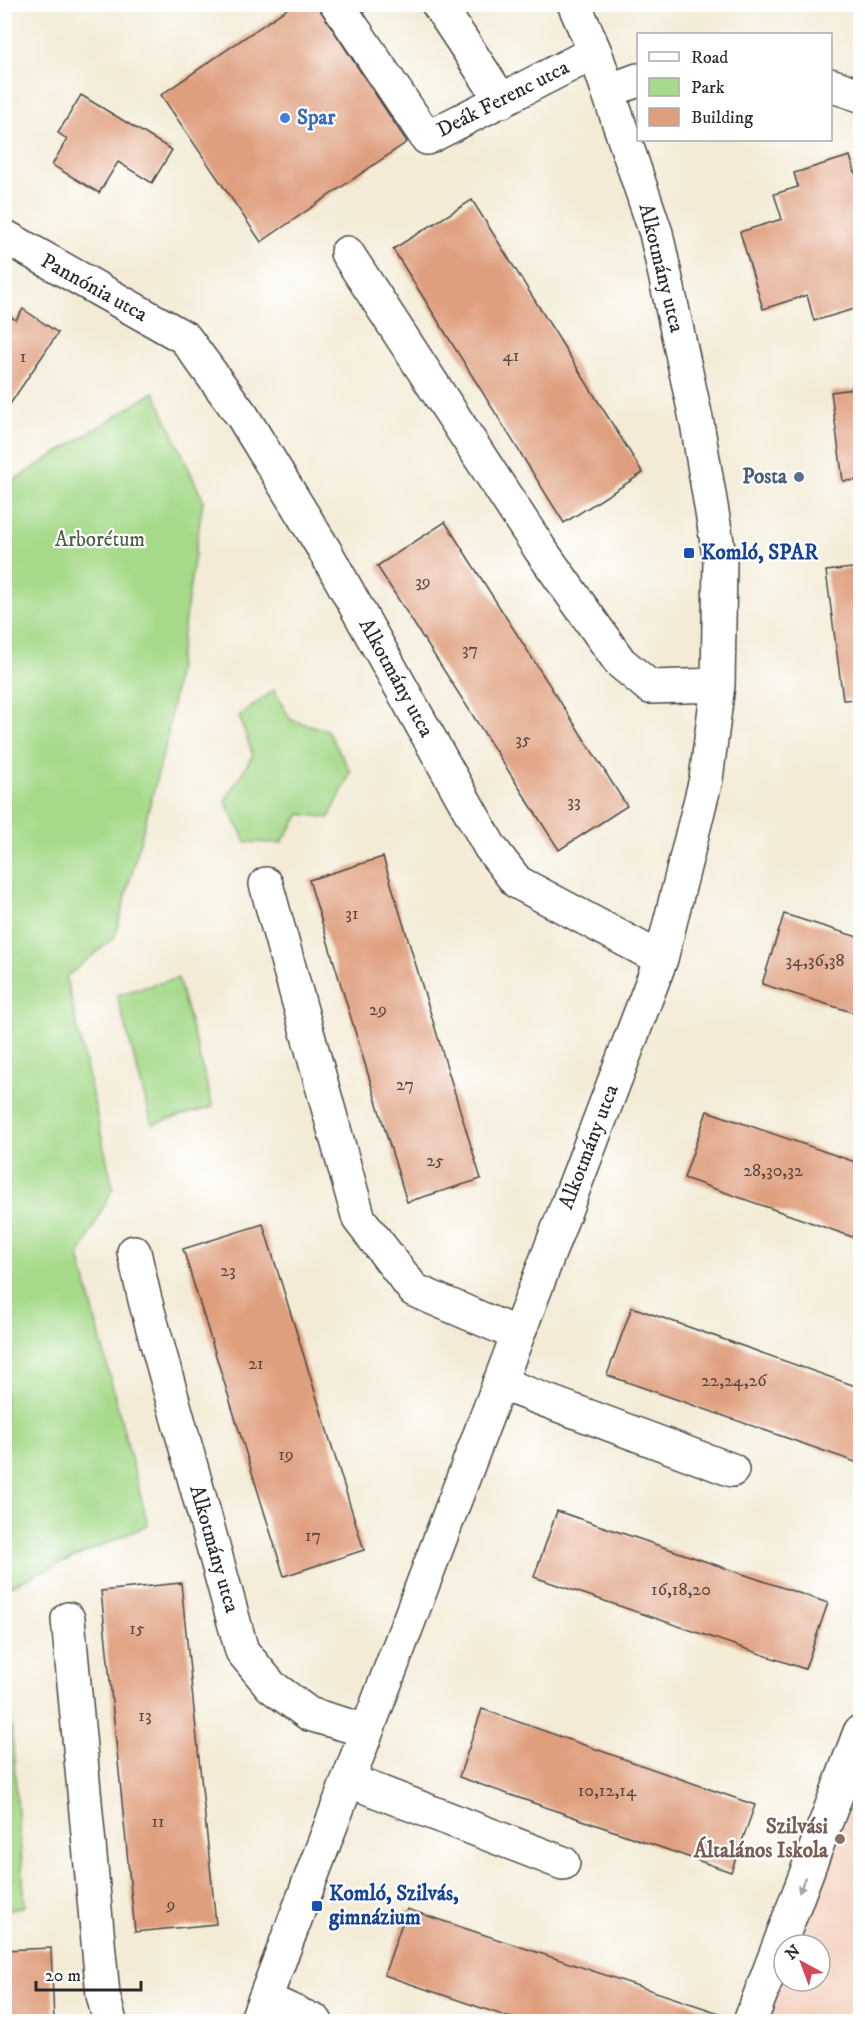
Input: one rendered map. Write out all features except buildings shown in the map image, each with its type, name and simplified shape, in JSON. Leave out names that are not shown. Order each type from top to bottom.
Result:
[{"type":"street","name":"Deák Ferenc utca","points":[[337,4],[427,138],[595,52]]},
{"type":"street","points":[[438,4],[502,101]]},
{"type":"street","name":"Alkotmány utca","points":[[260,2011],[661,959],[706,779],[718,685],[720,560],[697,423],[656,233],[595,52],[574,4]]},
{"type":"street","points":[[608,91],[637,81]]},
{"type":"street","points":[[832,85],[861,95]]},
{"type":"street","name":"Pannónia utca","points":[[4,236],[185,338]]},
{"type":"street","points":[[347,254],[540,549],[620,662],[650,687],[718,685]]},
{"type":"street","name":"Alkotmány utca","points":[[185,338],[243,417],[325,551],[490,848],[517,882],[661,959]]},
{"type":"street","points":[[266,884],[359,1219],[414,1290],[517,1334]]},
{"type":"street","name":"Alkotmány utca","points":[[134,1252],[145,1300],[242,1651],[271,1686],[309,1714],[367,1731]]},
{"type":"street","points":[[499,1383],[732,1470]]},
{"type":"street","points":[[68,1619],[104,1995],[110,2022]]},
{"type":"street","points":[[750,2022],[861,1732]]},
{"type":"street","points":[[348,1780],[563,1863]]},
{"type":"street","points":[[260,2011],[316,2022]]},
{"type":"shaded area","name":"Szilvási Általános Iskola","points":[[860,1732],[860,2021],[750,2021],[772,1963],[772,1993],[832,1993],[832,1933],[783,1933]]},
{"type":"green space","name":"Arborétum","points":[[154,392],[203,500],[167,739],[115,937],[66,977],[113,1188],[79,1256],[148,1525],[5,1588],[5,486]]},
{"type":"green space","points":[[274,690],[291,720],[327,730],[351,772],[329,818],[300,814],[281,843],[246,842],[225,801],[253,755],[239,716]]},
{"type":"green space","points":[[178,978],[213,1107],[152,1124],[117,995]]},
{"type":"green space","points":[[4,1629],[25,1906],[5,1912],[4,1912]]},
{"type":"place","name":"Spar","points":[[285,118]]},
{"type":"place","name":"Posta","points":[[799,477]]},
{"type":"place","name":"Komló, SPAR","points":[[689,553]]},
{"type":"place","name":"Szilvási Általános Iskola","points":[[840,1839]]},
{"type":"place","name":"Komló, Szilvás, gimnázium","points":[[317,1906]]}]
